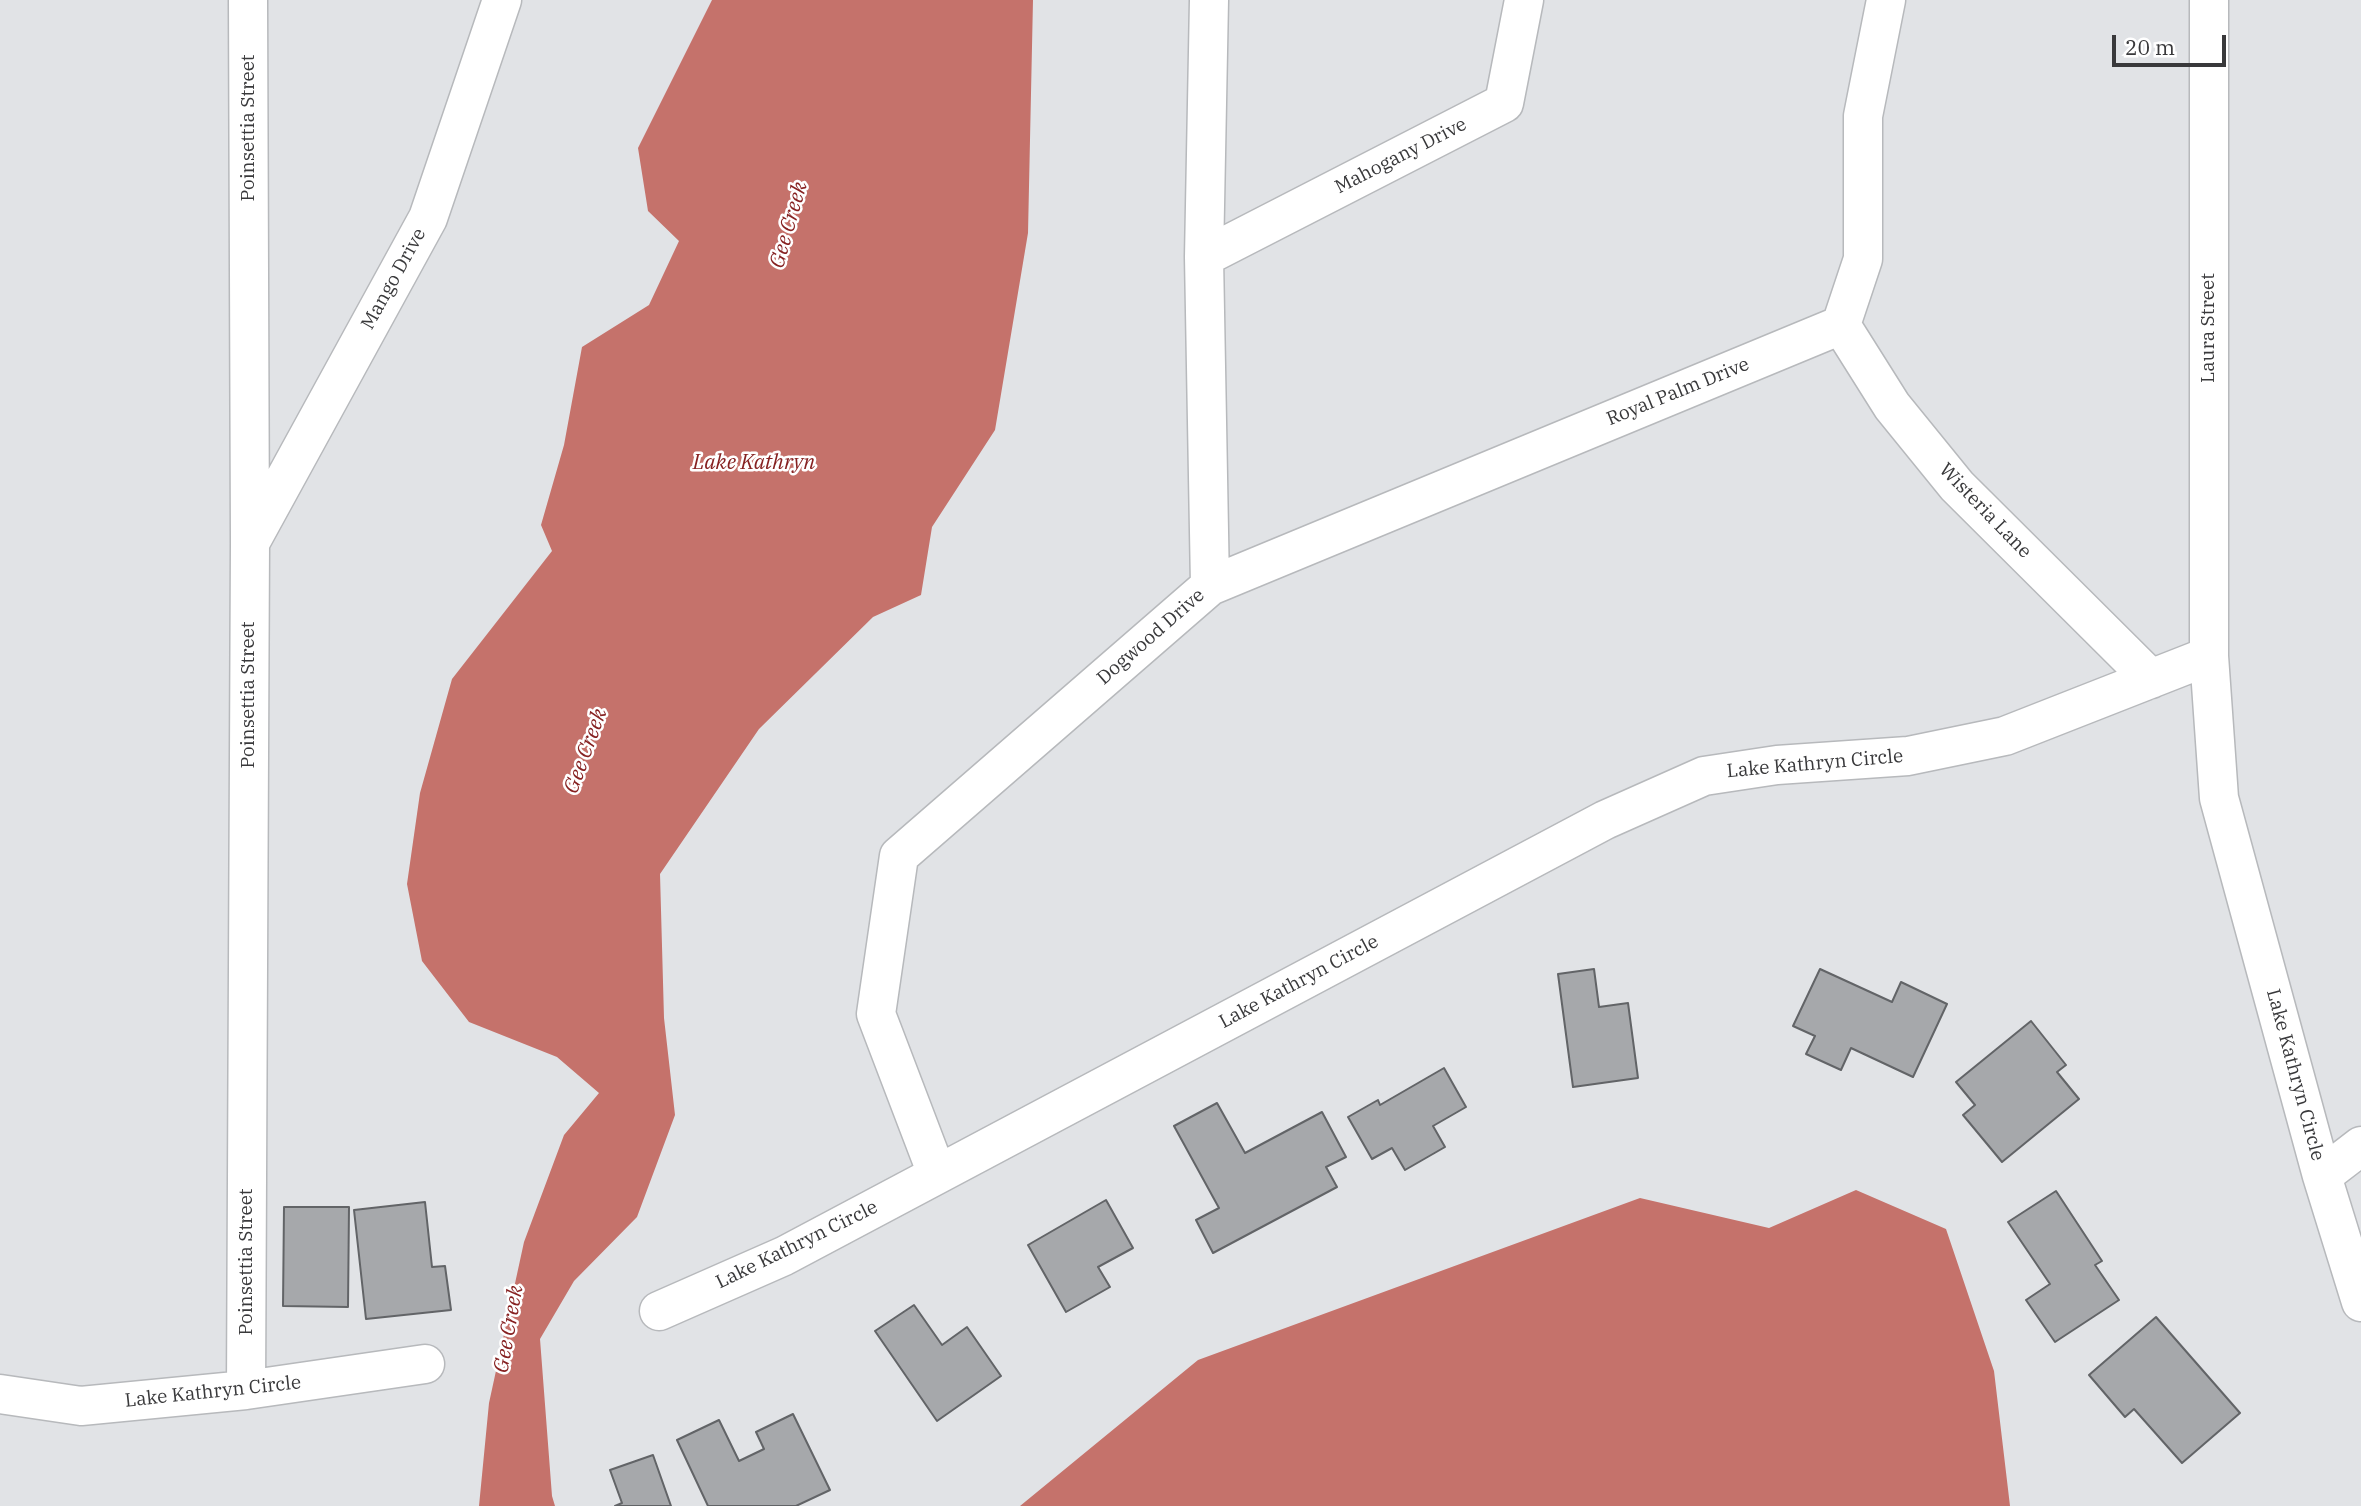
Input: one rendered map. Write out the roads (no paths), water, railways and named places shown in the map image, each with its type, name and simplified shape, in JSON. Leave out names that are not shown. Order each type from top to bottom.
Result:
[{"type":"street","name":"Poinsettia Street","points":[[246,1390],[250,543],[248,0]]},
{"type":"street","name":"Mango Drive","points":[[250,543],[428,218],[502,0]]},
{"type":"street","name":"Dogwood Drive","points":[[937,1174],[876,1014],[899,856],[1210,586],[1204,257],[1209,0]]},
{"type":"street","name":"Mahogany Drive","points":[[1204,257],[1504,103],[1524,0]]},
{"type":"street","points":[[1841,325],[1863,259],[1863,116],[1886,0]]},
{"type":"street","name":"Laura Street","points":[[2208,656],[2209,0]]},
{"type":"street","name":"Royal Palm Drive","points":[[1210,586],[1841,325]]},
{"type":"street","name":"Wisteria Lane","points":[[1841,325],[1892,406],[1957,486],[2151,679]]},
{"type":"street","name":"Lake Kathryn Circle","points":[[659,1311],[784,1256],[1605,820],[1704,776],[1777,765],[1908,756],[2005,736],[2208,656],[2219,798],[2322,1176],[2361,1302]]},
{"type":"street","points":[[2322,1176],[2361,1146]]},
{"type":"street","name":"Lake Kathryn Circle","points":[[0,1394],[81,1406],[246,1390],[425,1364]]},
{"type":"water","name":"Lake Kathryn","points":[[712,0],[1033,0],[1028,233],[995,430],[932,527],[921,595],[873,617],[759,729],[660,874],[664,1018],[675,1115],[637,1217],[574,1281],[540,1339],[555,1506],[479,1506],[489,1403],[524,1242],[564,1135],[599,1093],[557,1057],[469,1022],[422,961],[407,884],[420,793],[452,679],[552,551],[541,525],[564,445],[582,347],[649,305],[679,241],[648,211],[638,148]]},
{"type":"water","points":[[1856,1190],[1946,1229],[1994,1371],[2010,1506],[1020,1506],[1198,1360],[1640,1198],[1769,1228]]},
{"type":"water label","name":"Gee Creek","points":[[789,225]]},
{"type":"water label","name":"Gee Creek","points":[[586,751]]},
{"type":"water label","name":"Gee Creek","points":[[509,1329]]}]
